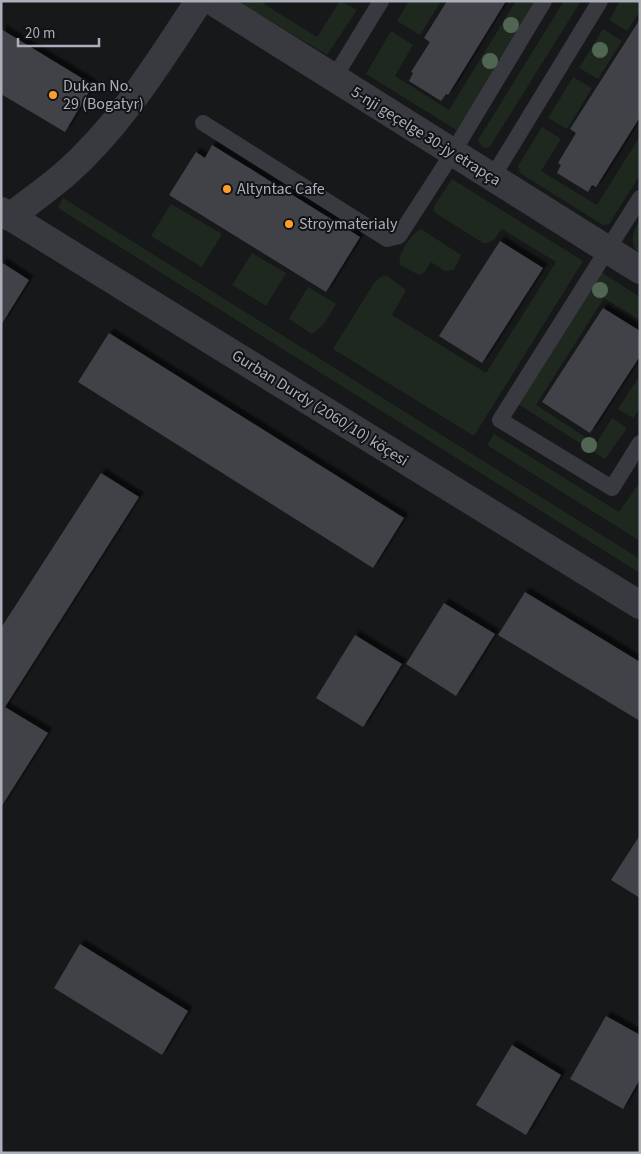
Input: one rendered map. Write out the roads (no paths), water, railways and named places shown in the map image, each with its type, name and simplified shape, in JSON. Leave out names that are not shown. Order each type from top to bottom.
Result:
[{"type":"street","points":[[6,214],[64,174],[103,135],[144,86],[199,1]]},
{"type":"street","name":"5-nji geçelge 30-jy etrapça","points":[[212,1],[452,154],[640,270]]},
{"type":"street","name":"Gurban Durdy (2060/10) köçesi","points":[[6,214],[640,605]]},
{"type":"lane","points":[[334,78],[381,1]]},
{"type":"lane","points":[[203,123],[387,239],[399,236],[452,154],[544,1]]},
{"type":"lane","points":[[492,178],[600,1]]},
{"type":"lane","points":[[640,198],[500,420],[612,488],[640,443]]},
{"type":"place","name":"Dukan No. 29 (Bogatyr)","points":[[53,95]]},
{"type":"place","name":"Altyntac Cafe","points":[[227,189]]},
{"type":"place","name":"Stroymaterialy","points":[[289,224]]}]
